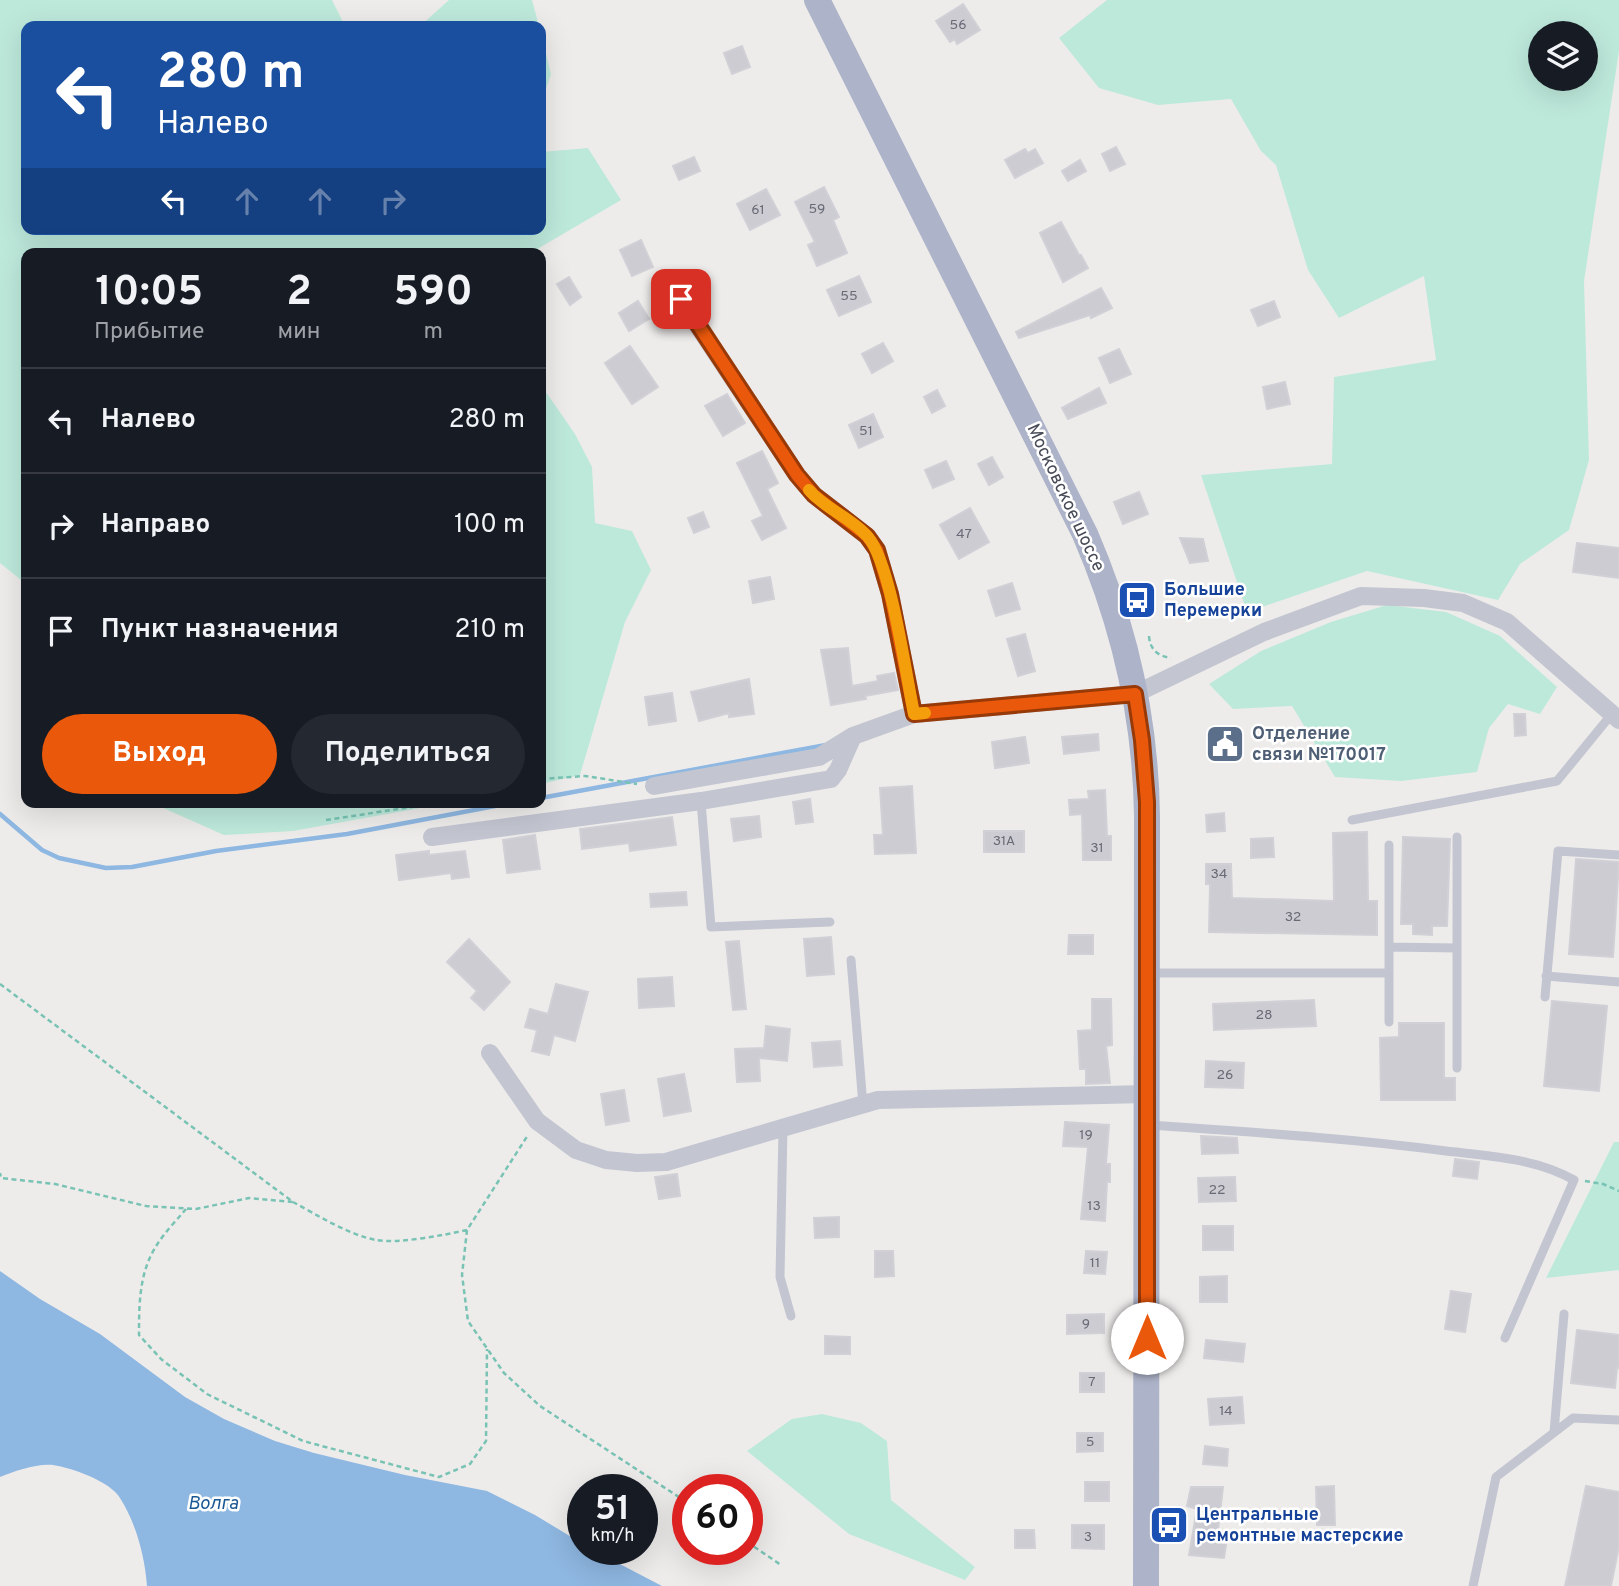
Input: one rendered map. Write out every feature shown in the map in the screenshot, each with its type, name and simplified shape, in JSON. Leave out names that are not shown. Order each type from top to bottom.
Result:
[{"type":"main road","name":"Московское шоссе","points":[[817,0],[1085,534],[1112,604],[1135,694],[1147,802],[1146,1586]]},
{"type":"street","points":[[681,299],[797,475],[814,495],[867,536],[877,550],[890,594],[914,714]]},
{"type":"street","points":[[654,786],[819,757],[853,736],[914,714],[1135,694],[1264,632],[1361,596],[1424,598],[1463,603],[1507,622],[1615,717]]},
{"type":"street","points":[[432,836],[701,801],[831,779],[838,770],[853,736]]},
{"type":"street","points":[[490,1053],[537,1121],[576,1150],[606,1160],[637,1163],[666,1162],[878,1100],[1147,1094]]},
{"type":"lane","points":[[1352,820],[1557,781],[1615,717]]},
{"type":"lane","points":[[701,801],[711,927],[830,922]]},
{"type":"lane","points":[[1457,837],[1457,1068]]},
{"type":"lane","points":[[1389,845],[1389,1021]]},
{"type":"lane","points":[[1545,997],[1558,851],[1619,855]]},
{"type":"lane","points":[[1389,947],[1457,947]]},
{"type":"lane","points":[[851,960],[863,1105]]},
{"type":"lane","points":[[1147,973],[1389,974]]},
{"type":"lane","points":[[1546,976],[1619,982]]},
{"type":"lane","points":[[1147,1125],[1370,1141],[1519,1160],[1557,1170],[1574,1180],[1505,1338]]},
{"type":"lane","points":[[783,1128],[780,1277],[791,1316]]},
{"type":"lane","points":[[1555,1432],[1564,1314]]},
{"type":"lane","points":[[1473,1586],[1496,1477],[1573,1418],[1619,1420]]},
{"type":"path","points":[[1149,636],[1154,651],[1173,659]]},
{"type":"path","points":[[546,779],[584,776],[654,786]]},
{"type":"path","points":[[326,820],[405,808]]},
{"type":"path","points":[[0,984],[293,1202],[334,1224],[377,1240],[436,1237],[467,1230]]},
{"type":"path","points":[[537,1121],[467,1230],[462,1275],[467,1321],[504,1373],[540,1406],[672,1493]]},
{"type":"path","points":[[0,1173],[1,1178],[55,1184],[146,1206],[197,1209],[249,1198],[293,1202]]},
{"type":"path","points":[[1574,1180],[1603,1184],[1619,1191]]},
{"type":"path","points":[[186,1209],[155,1248],[145,1273],[139,1299],[139,1335],[161,1359],[207,1394],[303,1441],[439,1477],[470,1464],[486,1441],[487,1349]]},
{"type":"path","points":[[763,1553],[781,1565]]},
{"type":"green space","points":[[0,0],[332,0],[342,21],[21,21],[21,235],[546,235],[546,152],[588,148],[621,200],[539,248],[21,248],[21,580],[0,563]]},
{"type":"green space","points":[[449,0],[532,0],[538,21],[426,21]]},
{"type":"green space","points":[[1107,0],[1619,0],[1619,51],[1584,281],[1589,460],[1569,530],[1520,564],[1498,600],[1367,571],[1247,612],[1201,475],[1332,464],[1334,377],[1436,360],[1424,276],[1339,318],[1308,270],[1276,165],[1261,151],[1231,99],[1158,105],[1099,88],[1059,38]]},
{"type":"green space","points":[[546,54],[551,74],[546,88]]},
{"type":"green space","points":[[546,392],[575,434],[592,467],[595,523],[632,531],[651,570],[625,622],[580,775],[546,783]]},
{"type":"green space","points":[[1387,605],[1446,612],[1500,636],[1557,687],[1540,714],[1508,704],[1489,728],[1477,772],[1401,781],[1335,777],[1292,706],[1233,709],[1209,684],[1261,651],[1331,622]]},
{"type":"green space","points":[[163,808],[420,808],[293,831],[224,835]]},
{"type":"green space","points":[[1614,1142],[1619,1142],[1619,1270],[1546,1278]]},
{"type":"green space","points":[[822,1414],[861,1423],[887,1441],[891,1500],[975,1567],[965,1580],[849,1534],[747,1451],[792,1419]]},
{"type":"water","name":"Волга","points":[[0,1271],[40,1299],[100,1334],[185,1397],[224,1419],[275,1441],[314,1453],[487,1491],[567,1534],[567,1565],[622,1565],[662,1586],[147,1586],[142,1552],[135,1529],[120,1498],[108,1486],[80,1472],[53,1465],[33,1466],[0,1477]]},
{"type":"building","points":[[963,4],[980,30],[957,44],[955,39],[950,42],[936,21]]},
{"type":"building","points":[[742,46],[750,67],[732,74],[724,53]]},
{"type":"building","points":[[1116,147],[1125,164],[1110,171],[1102,154]]},
{"type":"building","points":[[1025,149],[1028,153],[1035,149],[1043,163],[1015,178],[1005,160]]},
{"type":"building","points":[[694,157],[700,171],[679,180],[673,166]]},
{"type":"building","points":[[1080,160],[1086,171],[1068,181],[1062,171]]},
{"type":"building","points":[[824,187],[839,217],[833,220],[847,253],[817,266],[808,245],[815,242],[795,202]]},
{"type":"building","points":[[766,189],[780,215],[750,230],[737,204]]},
{"type":"building","points":[[1061,222],[1088,268],[1063,282],[1040,233]]},
{"type":"building","points":[[641,240],[653,267],[632,276],[620,250]]},
{"type":"building","points":[[859,276],[871,302],[839,316],[827,290]]},
{"type":"building","points":[[569,277],[581,297],[570,305],[557,284]]},
{"type":"building","points":[[1101,288],[1112,308],[1091,318],[1090,315],[1019,338],[1016,332]]},
{"type":"building","points":[[638,301],[649,319],[629,331],[619,313]]},
{"type":"building","points":[[1274,301],[1280,317],[1258,326],[1251,310]]},
{"type":"building","points":[[883,343],[893,361],[872,373],[862,354]]},
{"type":"building","points":[[630,346],[658,387],[632,404],[605,363]]},
{"type":"building","points":[[1119,349],[1131,374],[1110,383],[1099,358]]},
{"type":"building","points":[[1285,382],[1290,404],[1267,409],[1263,387]]},
{"type":"building","points":[[1099,388],[1106,403],[1068,419],[1062,408]]},
{"type":"building","points":[[937,390],[945,406],[932,413],[924,397]]},
{"type":"building","points":[[727,394],[745,423],[723,436],[705,406]]},
{"type":"building","points":[[873,414],[883,437],[859,448],[849,425]]},
{"type":"building","points":[[762,451],[778,483],[767,489],[786,528],[762,540],[752,521],[763,516],[737,463]]},
{"type":"building","points":[[992,457],[1003,477],[989,485],[978,464]]},
{"type":"building","points":[[946,461],[954,479],[933,488],[925,470]]},
{"type":"building","points":[[1139,492],[1148,514],[1123,524],[1114,502]]},
{"type":"building","points":[[970,508],[989,542],[959,559],[940,525]]},
{"type":"building","points":[[703,512],[709,527],[694,533],[688,518]]},
{"type":"building","points":[[1180,538],[1203,539],[1208,561],[1190,563]]},
{"type":"building","points":[[1577,543],[1619,548],[1619,578],[1573,572]]},
{"type":"building","points":[[770,577],[774,599],[753,603],[749,581]]},
{"type":"building","points":[[1012,583],[1020,609],[996,616],[988,591]]},
{"type":"building","points":[[1025,634],[1035,671],[1018,676],[1007,639]]},
{"type":"building","points":[[848,648],[852,686],[878,681],[877,676],[894,673],[898,690],[831,705],[821,650]]},
{"type":"building","points":[[749,679],[754,714],[729,717],[729,713],[699,721],[691,692]]},
{"type":"building","points":[[672,693],[676,721],[649,725],[645,697]]},
{"type":"building","points":[[1514,714],[1525,714],[1526,735],[1515,736]]},
{"type":"building","points":[[1098,734],[1099,750],[1064,754],[1062,737]]},
{"type":"building","points":[[1025,737],[1029,763],[995,768],[992,742]]},
{"type":"building","points":[[1208,737],[1241,737],[1241,755],[1208,755]]},
{"type":"building","points":[[912,786],[916,853],[875,854],[874,835],[883,835],[880,788]]},
{"type":"building","points":[[1105,790],[1111,860],[1083,860],[1082,814],[1070,815],[1069,800],[1089,799],[1088,791]]},
{"type":"building","points":[[810,799],[813,822],[796,824],[793,802]]},
{"type":"building","points":[[1224,813],[1225,831],[1207,832],[1206,815]]},
{"type":"building","points":[[759,816],[761,837],[734,841],[731,819]]},
{"type":"building","points":[[672,817],[676,845],[630,851],[629,843],[582,849],[580,829]]},
{"type":"building","points":[[984,831],[1024,831],[1024,852],[984,852]]},
{"type":"building","points":[[1367,832],[1368,901],[1377,901],[1377,935],[1209,932],[1210,884],[1206,884],[1206,864],[1231,864],[1232,898],[1334,901],[1333,833]]},
{"type":"building","points":[[535,835],[540,869],[507,873],[503,840]]},
{"type":"building","points":[[1403,837],[1450,839],[1447,926],[1432,926],[1432,935],[1413,934],[1413,924],[1401,924]]},
{"type":"building","points":[[1273,838],[1274,857],[1251,858],[1251,839]]},
{"type":"building","points":[[429,851],[429,855],[465,851],[469,877],[452,879],[451,873],[399,880],[396,855]]},
{"type":"building","points":[[1576,859],[1619,862],[1613,957],[1569,954]]},
{"type":"building","points":[[686,892],[687,905],[651,907],[650,894]]},
{"type":"building","points":[[1069,935],[1093,935],[1093,954],[1068,954]]},
{"type":"building","points":[[831,937],[834,974],[807,976],[804,939]]},
{"type":"building","points":[[469,939],[510,982],[484,1010],[471,998],[477,991],[447,962]]},
{"type":"building","points":[[739,941],[746,1009],[733,1010],[726,942]]},
{"type":"building","points":[[672,977],[674,1006],[639,1008],[638,979]]},
{"type":"building","points":[[556,984],[588,992],[575,1041],[554,1035],[549,1055],[532,1051],[537,1030],[525,1027],[530,1009],[548,1014]]},
{"type":"building","points":[[1092,999],[1111,999],[1112,1045],[1106,1046],[1110,1083],[1086,1084],[1086,1069],[1080,1069],[1078,1031],[1092,1030]]},
{"type":"building","points":[[1314,1000],[1316,1026],[1214,1030],[1213,1004]]},
{"type":"building","points":[[1552,1001],[1607,1006],[1599,1091],[1544,1086]]},
{"type":"building","points":[[1399,1023],[1444,1023],[1444,1078],[1455,1078],[1455,1100],[1381,1100],[1380,1038],[1399,1037]]},
{"type":"building","points":[[766,1026],[790,1029],[787,1061],[759,1058],[760,1081],[737,1082],[735,1049],[764,1048]]},
{"type":"building","points":[[840,1041],[842,1065],[814,1067],[812,1043]]},
{"type":"building","points":[[1206,1061],[1244,1063],[1243,1088],[1205,1087]]},
{"type":"building","points":[[684,1074],[691,1111],[664,1116],[658,1079]]},
{"type":"building","points":[[624,1090],[629,1121],[606,1125],[601,1094]]},
{"type":"building","points":[[1065,1122],[1109,1125],[1106,1164],[1110,1164],[1110,1182],[1107,1182],[1105,1221],[1081,1219],[1088,1147],[1063,1146]]},
{"type":"building","points":[[1201,1136],[1237,1138],[1238,1153],[1202,1154]]},
{"type":"building","points":[[1455,1159],[1479,1162],[1477,1179],[1453,1176]]},
{"type":"building","points":[[677,1174],[680,1196],[659,1199],[655,1177]]},
{"type":"building","points":[[1235,1177],[1236,1201],[1199,1202],[1198,1178]]},
{"type":"building","points":[[839,1217],[839,1237],[815,1238],[814,1218]]},
{"type":"building","points":[[1203,1226],[1233,1226],[1233,1250],[1203,1250]]},
{"type":"building","points":[[875,1251],[893,1251],[894,1276],[875,1277]]},
{"type":"building","points":[[1086,1251],[1107,1252],[1105,1274],[1084,1273]]},
{"type":"building","points":[[1227,1276],[1227,1302],[1200,1302],[1200,1277]]},
{"type":"building","points":[[1451,1291],[1471,1294],[1465,1332],[1445,1329]]},
{"type":"building","points":[[1104,1314],[1104,1333],[1067,1334],[1067,1315]]},
{"type":"building","points":[[1577,1330],[1619,1335],[1619,1368],[1615,1388],[1571,1383]]},
{"type":"building","points":[[825,1336],[850,1337],[850,1354],[825,1354]]},
{"type":"building","points":[[1206,1340],[1245,1344],[1243,1362],[1204,1358]]},
{"type":"building","points":[[1080,1373],[1104,1373],[1104,1392],[1080,1392]]},
{"type":"building","points":[[1242,1397],[1244,1423],[1210,1425],[1208,1399]]},
{"type":"building","points":[[1077,1433],[1103,1433],[1103,1451],[1077,1452]]},
{"type":"building","points":[[1205,1446],[1228,1449],[1227,1466],[1203,1464]]},
{"type":"building","points":[[1085,1482],[1109,1482],[1109,1501],[1085,1501]]},
{"type":"building","points":[[1334,1486],[1335,1525],[1317,1525],[1316,1487]]},
{"type":"building","points":[[1586,1486],[1619,1492],[1619,1546],[1611,1586],[1565,1586]]},
{"type":"building","points":[[1191,1487],[1223,1487],[1218,1530],[1228,1532],[1224,1558],[1189,1555],[1197,1509],[1187,1506]]},
{"type":"building","points":[[1072,1525],[1104,1525],[1104,1549],[1072,1548]]},
{"type":"building","points":[[1015,1530],[1034,1530],[1035,1548],[1015,1548]]},
{"type":"waterway","points":[[546,797],[826,745]]},
{"type":"waterway","points":[[0,814],[42,850],[59,858],[106,868],[132,867],[216,851],[347,834],[485,808]]},
{"type":"slow traffic","points":[[809,490],[867,536],[877,550],[890,594],[914,714],[925,713]]},
{"type":"place","name":"Большие Перемерки","points":[[1137,600]]},
{"type":"place","name":"Отделение связи №170017","points":[[1225,744]]},
{"type":"place","name":"Центральные ремонтные мастерские","points":[[1169,1525]]},
{"type":"route","points":[[681,299],[797,475],[814,495],[867,536],[877,550],[890,594],[914,714],[1135,694],[1147,802],[1147,1338]]}]
